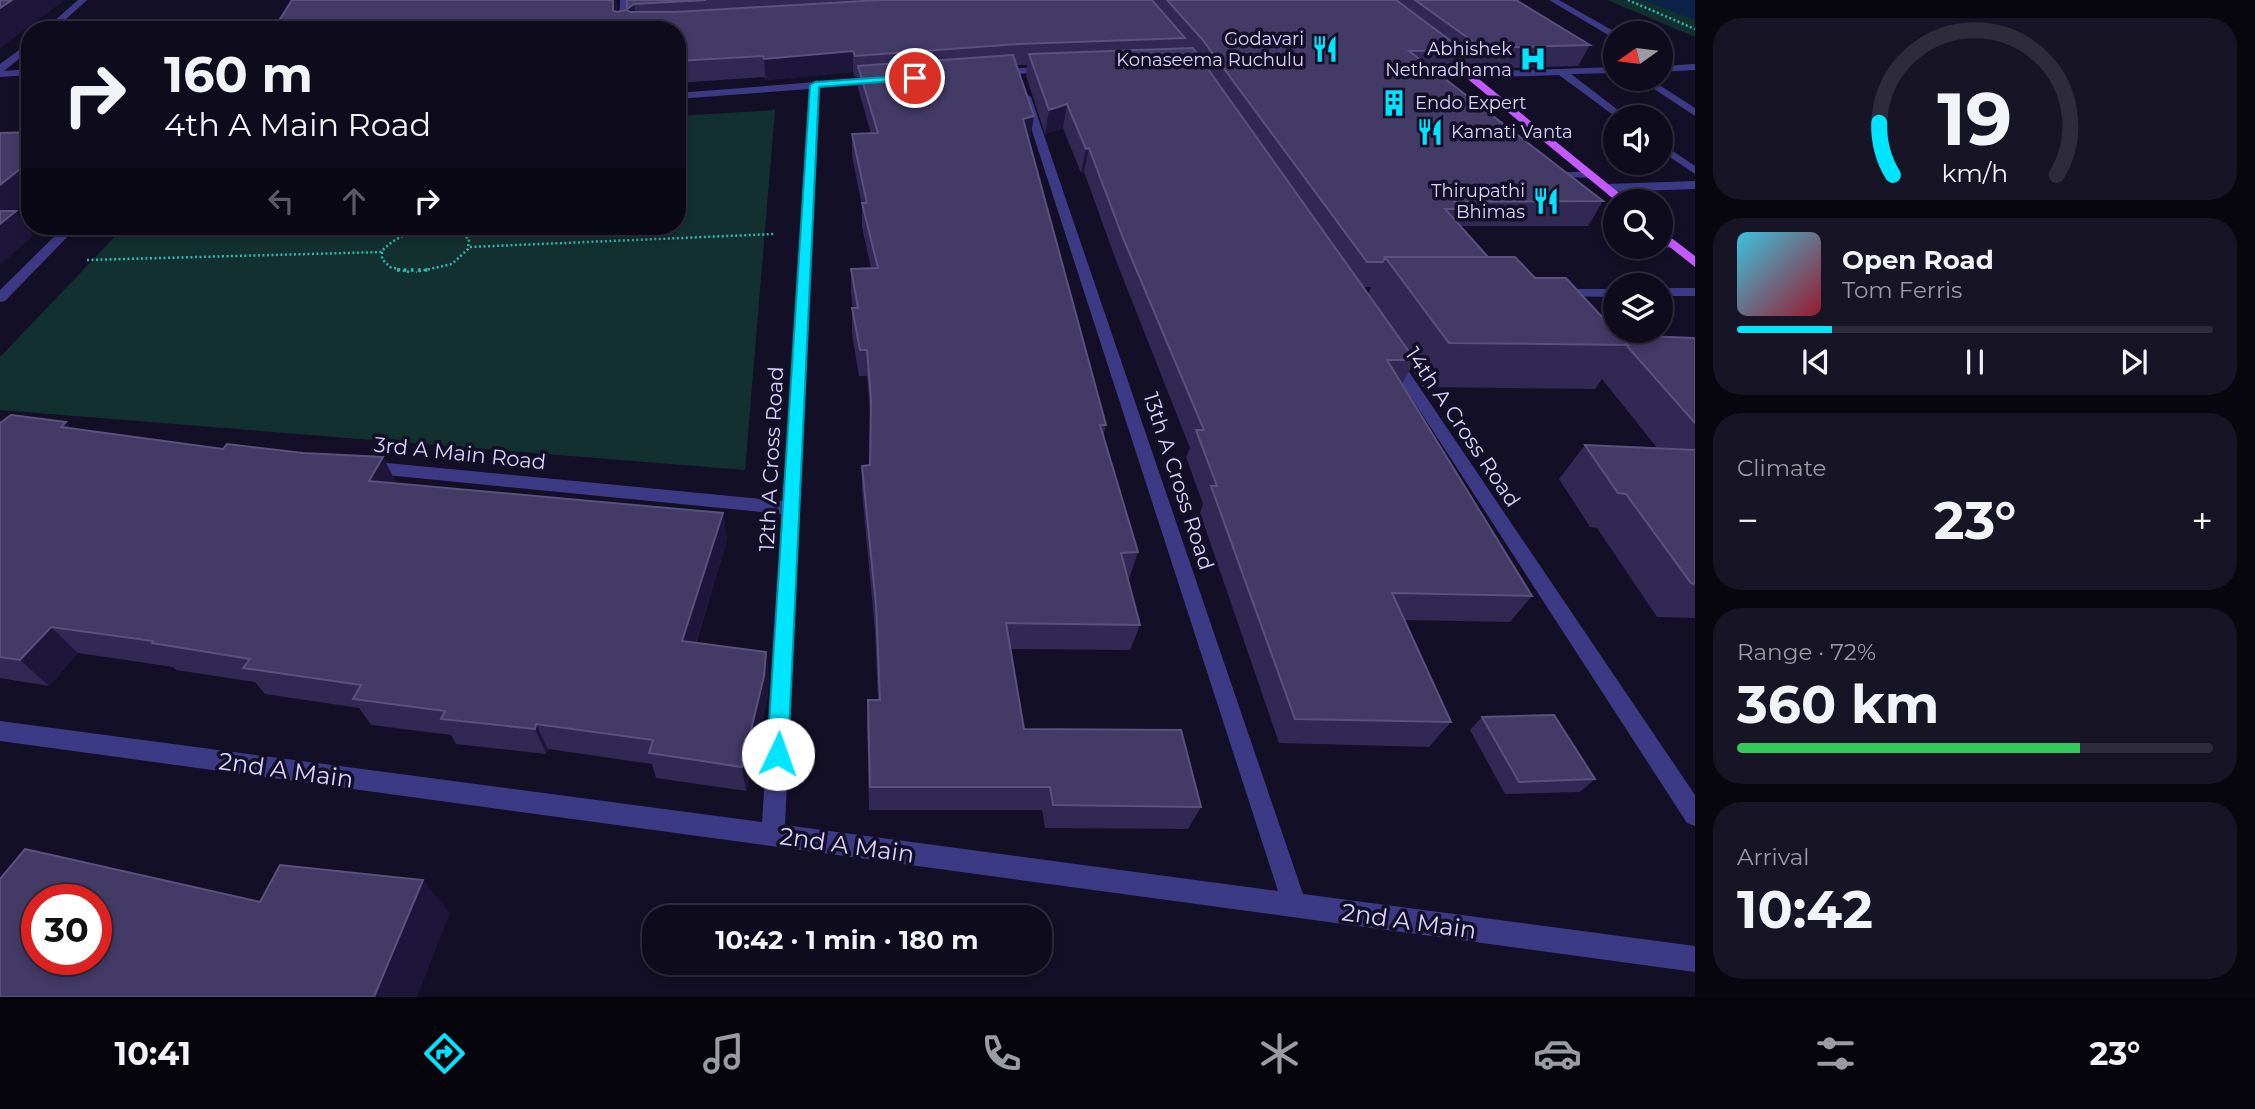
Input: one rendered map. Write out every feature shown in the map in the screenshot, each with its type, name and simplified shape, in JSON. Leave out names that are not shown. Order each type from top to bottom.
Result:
[{"type":"main road","points":[[1430,44],[1607,188]]},
{"type":"main road","points":[[1673,248],[1695,263]]},
{"type":"street","points":[[58,21],[83,0]]},
{"type":"street","points":[[623,21],[624,0]]},
{"type":"street","points":[[1553,0],[1603,29]]},
{"type":"street","points":[[0,72],[21,53]]},
{"type":"street","points":[[1586,64],[1598,71]]},
{"type":"street","points":[[1673,67],[1694,68]]},
{"type":"street","points":[[989,72],[1058,69]]},
{"type":"street","name":"13th A Cross Road","points":[[1016,71],[1295,906]]},
{"type":"street","points":[[1470,75],[1603,71]]},
{"type":"street","points":[[0,72],[21,72]]},
{"type":"street","points":[[1561,72],[1606,105]]},
{"type":"street","points":[[686,95],[895,79]]},
{"type":"street","name":"12th A Cross Road","points":[[773,835],[815,85]]},
{"type":"street","points":[[1662,91],[1695,113]]},
{"type":"street","points":[[1673,155],[1695,171]]},
{"type":"street","points":[[1568,175],[1592,174]]},
{"type":"street","points":[[1607,188],[1695,185]]},
{"type":"street","points":[[0,298],[63,235]]},
{"type":"street","points":[[1673,292],[1695,292]]},
{"type":"street","points":[[1546,293],[1603,293]]},
{"type":"street","name":"14th A Cross Road","points":[[1381,341],[1695,814]]},
{"type":"street","name":"3rd A Main Road","points":[[347,465],[790,509]]},
{"type":"street","name":"2nd A Main","points":[[0,731],[1695,959]]},
{"type":"path","points":[[1628,0],[1695,29]]},
{"type":"path","points":[[470,247],[806,233]]},
{"type":"path","points":[[36,262],[383,252],[397,238],[407,235]]},
{"type":"path","points":[[383,252],[385,263],[393,269],[425,271],[461,258],[470,247],[470,239],[466,235]]},
{"type":"green space","points":[[1607,0],[1695,0],[1695,37],[1673,28],[1673,21],[1657,21]]},
{"type":"green space","points":[[775,110],[745,470],[0,410],[0,357],[116,235],[686,235],[686,115]]},
{"type":"water","points":[[1643,0],[1695,0],[1695,20]]},
{"type":"building","points":[[0,0],[12,0],[0,8]]},
{"type":"building","points":[[292,0],[613,0],[613,10],[616,12],[675,12],[880,0],[1152,0],[1185,38],[1018,44],[855,56],[853,51],[764,59],[763,56],[686,60],[686,21],[279,21]]},
{"type":"building","points":[[627,0],[706,0],[634,4],[627,9]]},
{"type":"building","points":[[1167,0],[1396,0],[1463,50],[1409,51],[1603,201],[1455,202],[1461,209],[1445,209],[1488,257],[1385,257],[1383,262],[1367,262],[1202,39]]},
{"type":"building","points":[[1415,0],[1516,0],[1590,45],[1482,48]]},
{"type":"building","points":[[1193,48],[1415,360],[1387,360],[1532,596],[1392,593],[1451,722],[1295,719],[1211,486],[1217,486],[1196,430],[1204,430],[1123,238],[1089,148],[1086,149],[1067,104],[1049,110],[1029,54]]},
{"type":"building","points":[[1013,55],[1034,116],[1023,119],[1106,425],[1100,425],[1138,552],[1121,553],[1140,625],[1006,623],[1024,729],[1181,730],[1201,807],[1053,805],[1050,787],[870,787],[868,700],[880,700],[876,605],[862,466],[870,465],[871,399],[867,350],[860,350],[852,308],[858,308],[851,269],[878,268],[862,203],[867,203],[852,134],[878,133],[858,66]]},
{"type":"building","points":[[21,132],[21,168],[0,185],[0,133]]},
{"type":"building","points":[[0,211],[16,211],[0,224]]},
{"type":"building","points":[[1385,257],[1515,257],[1535,278],[1566,278],[1603,318],[1603,343],[1628,345],[1449,343]]},
{"type":"building","points":[[1673,337],[1695,338],[1695,423],[1627,346],[1626,343],[1673,343]]},
{"type":"building","points":[[11,415],[66,422],[61,427],[223,449],[227,444],[303,453],[383,457],[369,481],[723,513],[682,641],[766,652],[764,676],[742,767],[649,753],[653,740],[536,724],[535,729],[441,719],[445,711],[353,699],[361,685],[243,668],[250,659],[152,643],[153,641],[51,627],[20,660],[0,657],[0,423]]},
{"type":"building","points":[[1585,445],[1695,450],[1695,584],[1691,583],[1626,494],[1618,493]]},
{"type":"building","points":[[1554,715],[1595,779],[1519,782],[1482,717]]},
{"type":"building","points":[[25,849],[260,902],[280,865],[423,880],[374,997],[0,997],[0,879]]},
{"type":"place","name":"Godavari Konaseema Ruchulu","points":[[1325,49]]},
{"type":"place","name":"Abhishek Nethradhama","points":[[1533,59]]},
{"type":"place","name":"Endo Expert","points":[[1394,103]]},
{"type":"place","name":"Kamati Vanta","points":[[1430,132]]},
{"type":"place","name":"Thirupathi Bhimas","points":[[1546,201]]},
{"type":"route","points":[[778,754],[815,85],[915,78]]}]
